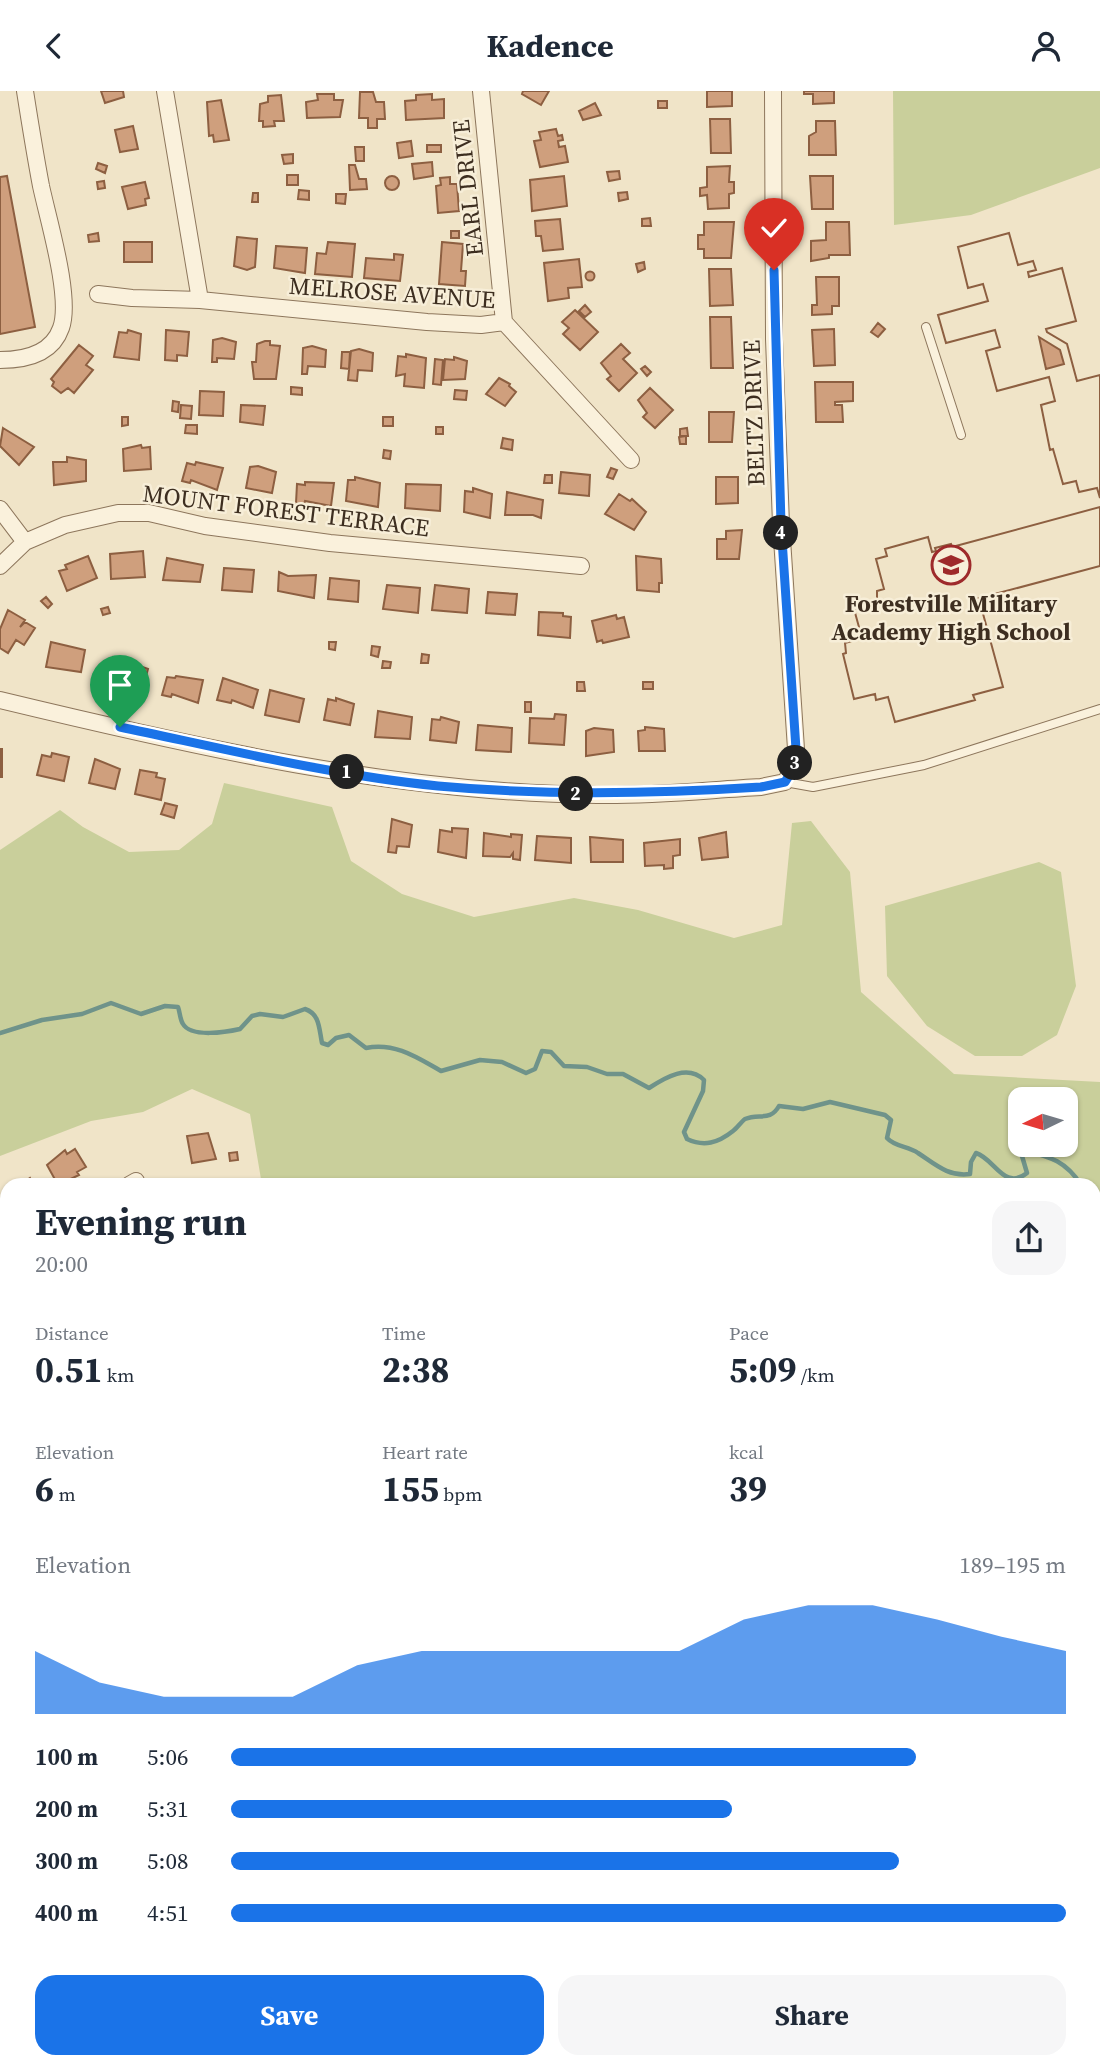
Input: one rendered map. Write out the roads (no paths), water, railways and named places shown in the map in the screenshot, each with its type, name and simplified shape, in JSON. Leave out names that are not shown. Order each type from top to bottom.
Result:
[{"type":"street","points":[[0,360],[24,359],[39,353],[52,345],[62,326],[62,286],[24,91]]},
{"type":"street","points":[[165,91],[200,300]]},
{"type":"street","name":"EARL DRIVE","points":[[481,91],[504,322]]},
{"type":"street","name":"BELTZ DRIVE","points":[[773,91],[774,339],[781,524],[796,749],[795,766],[785,782]]},
{"type":"street","name":"MELROSE AVENUE","points":[[98,294],[200,300],[427,322],[481,325],[504,322],[631,460]]},
{"type":"street","points":[[0,509],[25,542]]},
{"type":"street","name":"MOUNT FOREST TERRACE","points":[[0,566],[25,542],[92,517],[149,513],[205,526],[318,541],[581,566]]},
{"type":"street","points":[[0,700],[320,768],[437,786],[598,795],[761,787],[785,782]]},
{"type":"lane","points":[[926,327],[961,435]]},
{"type":"lane","points":[[785,782],[813,787],[924,765],[1100,709]]},
{"type":"waterway","points":[[0,1033],[42,1020],[82,1014],[111,1003],[141,1014],[165,1006],[178,1007],[182,1022],[187,1028],[201,1033],[240,1029],[252,1016],[260,1014],[283,1017],[305,1009],[314,1014],[322,1043],[328,1045],[336,1038],[349,1035],[366,1048],[396,1049],[441,1071],[480,1060],[502,1062],[526,1073],[535,1069],[542,1051],[551,1052],[564,1066],[587,1067],[607,1074],[623,1074],[649,1088],[677,1074],[698,1075],[704,1080],[703,1091],[684,1132],[687,1139],[699,1143],[711,1143],[722,1138],[745,1119],[768,1116],[779,1106],[803,1109],[830,1102],[885,1115],[891,1120],[887,1138],[890,1141],[914,1151],[948,1172],[970,1174],[971,1162],[976,1153],[1012,1178]]},
{"type":"waterway","points":[[1019,1178],[1027,1173],[1022,1156],[1024,1150],[1057,1161],[1076,1178]]},
{"type":"waterway","points":[[1012,1178],[1019,1178]]},
{"type":"place","name":"Forestville Military Academy High School","points":[[951,565]]}]
